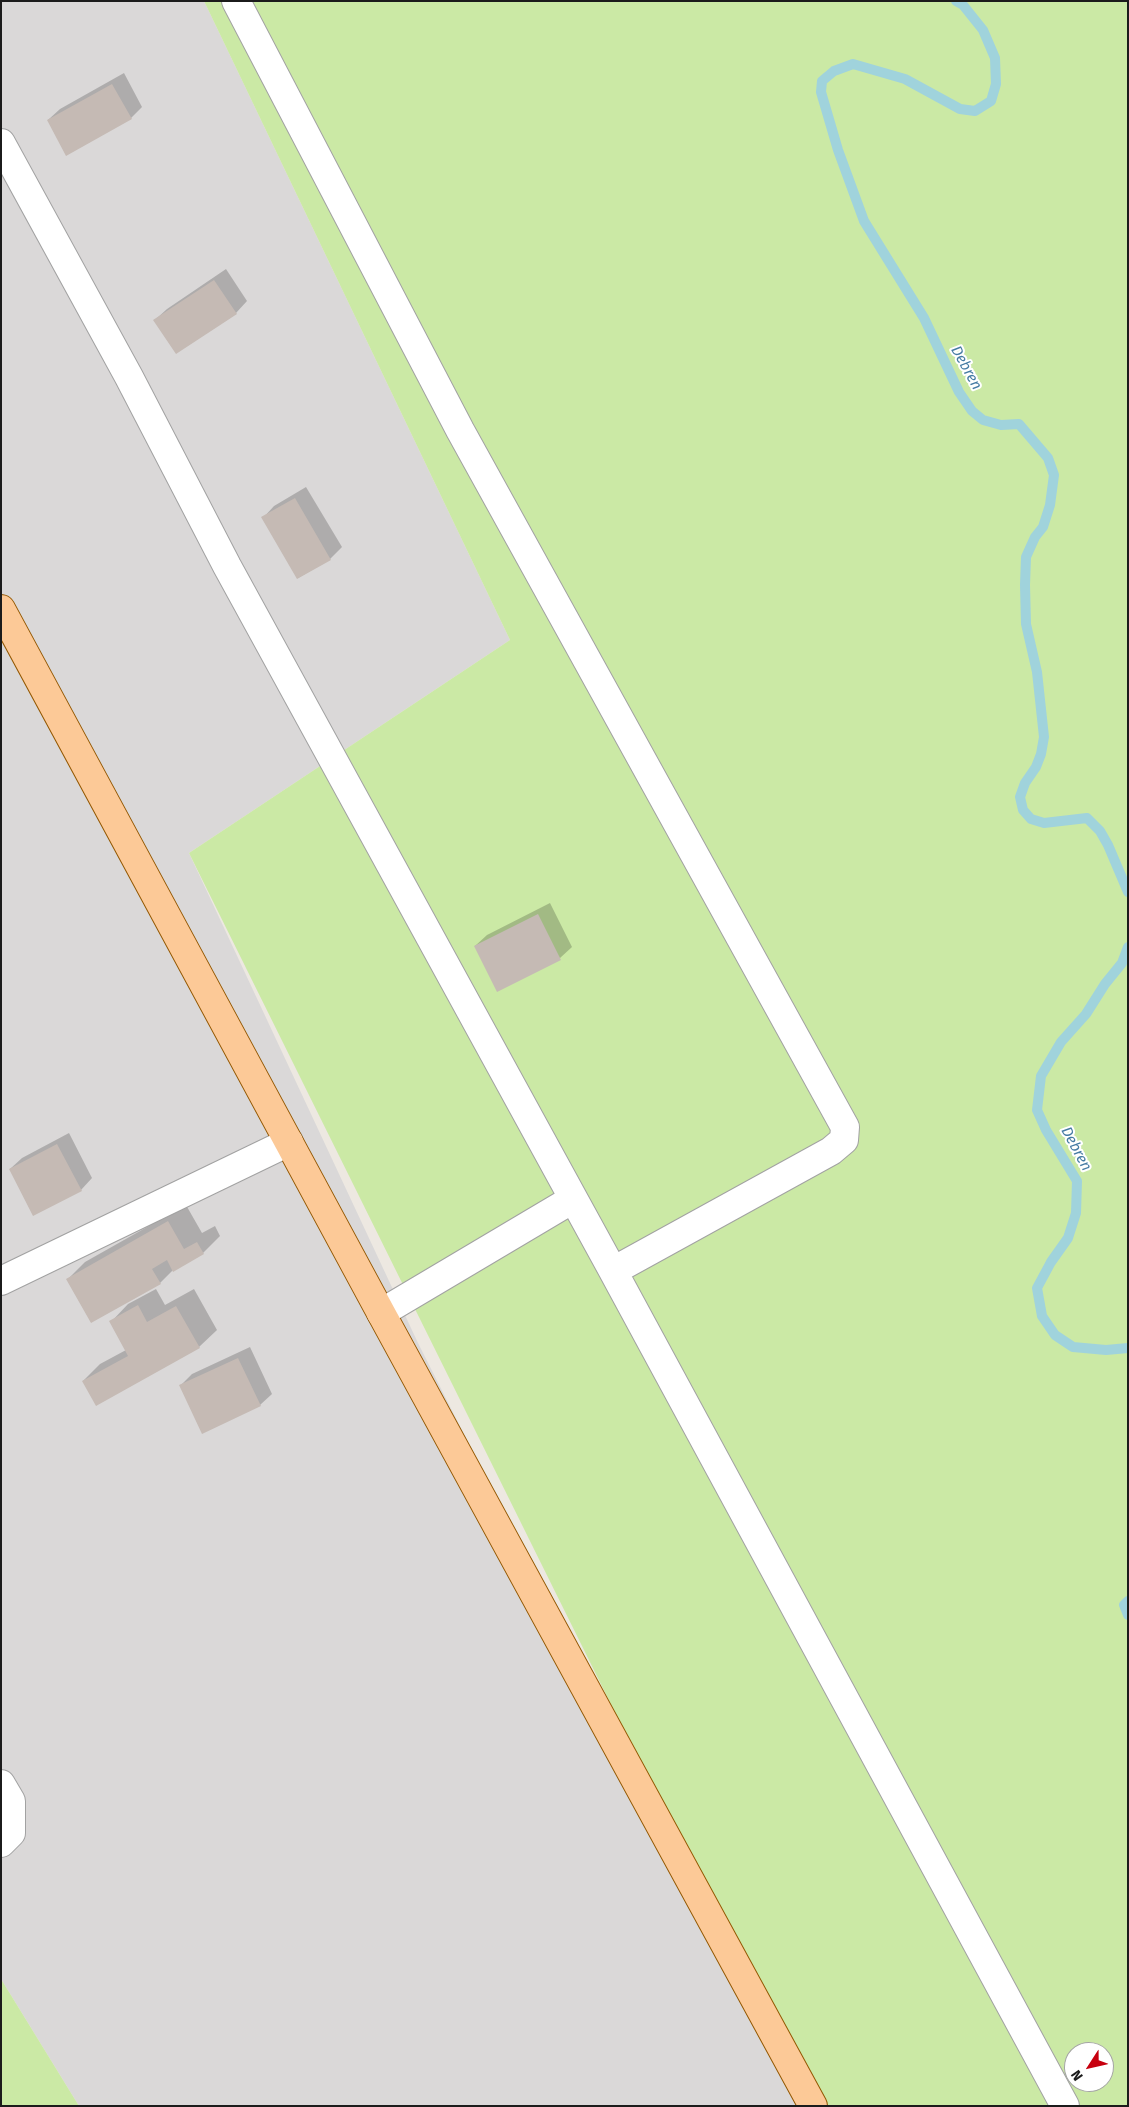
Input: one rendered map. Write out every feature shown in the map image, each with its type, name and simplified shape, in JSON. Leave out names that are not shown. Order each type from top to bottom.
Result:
[{"type":"main road","points":[[1,608],[381,1313],[814,2106]]},
{"type":"street","points":[[236,1],[460,430],[845,1127],[844,1140],[831,1151],[613,1271]]},
{"type":"street","points":[[1,143],[129,377],[226,566],[613,1271],[1065,2106]]},
{"type":"street","points":[[1,1281],[289,1142]]},
{"type":"street","points":[[381,1313],[573,1199]]},
{"type":"street","points":[[1,1784],[11,1801],[11,1833],[1,1843]]},
{"type":"shaded area","points":[[1,1],[204,1],[510,640],[189,853],[418,1343],[803,2106],[79,2106],[1,1979]]},
{"type":"green space","points":[[204,1],[1128,1],[1128,2106],[810,2106],[189,853],[510,640]]},
{"type":"green space","points":[[1,1979],[79,2106],[1,2106]]},
{"type":"building","points":[[112,84],[132,119],[66,156],[47,120]]},
{"type":"building","points":[[214,280],[237,314],[176,354],[153,320]]},
{"type":"building","points":[[295,498],[331,560],[297,579],[261,517]]},
{"type":"building","points":[[538,914],[561,960],[497,992],[474,946]]},
{"type":"building","points":[[57,1144],[82,1191],[33,1216],[9,1169]]},
{"type":"building","points":[[168,1221],[184,1249],[197,1242],[204,1254],[173,1272],[167,1260],[152,1269],[161,1284],[91,1323],[66,1279]]},
{"type":"building","points":[[138,1305],[147,1322],[176,1306],[200,1348],[96,1406],[82,1381],[128,1356],[109,1321]]},
{"type":"building","points":[[238,1358],[261,1406],[202,1434],[179,1385]]},
{"type":"waterway","name":"Debren","points":[[956,1],[963,5],[983,30],[995,58],[996,84],[991,101],[975,111],[960,109],[905,79],[853,64],[834,71],[822,81],[821,92],[838,150],[864,221],[924,318],[959,392],[972,411],[983,420],[1001,425],[1019,424],[1048,458],[1054,475],[1050,505],[1043,527],[1035,537],[1026,557],[1025,585],[1026,624],[1037,672],[1044,737],[1036,767],[1025,783],[1020,797],[1023,810],[1031,819],[1044,823],[1087,818],[1100,831],[1108,845],[1128,892]]},
{"type":"waterway","name":"Debren","points":[[1128,947],[1122,963],[1105,984],[1086,1014],[1061,1042],[1041,1076],[1037,1110],[1046,1130],[1077,1181],[1076,1213],[1068,1238],[1051,1262],[1037,1288],[1042,1316],[1055,1335],[1073,1347],[1106,1350],[1128,1348]]},
{"type":"waterway","name":"Debren","points":[[1128,1601],[1124,1605],[1128,1615]]}]
